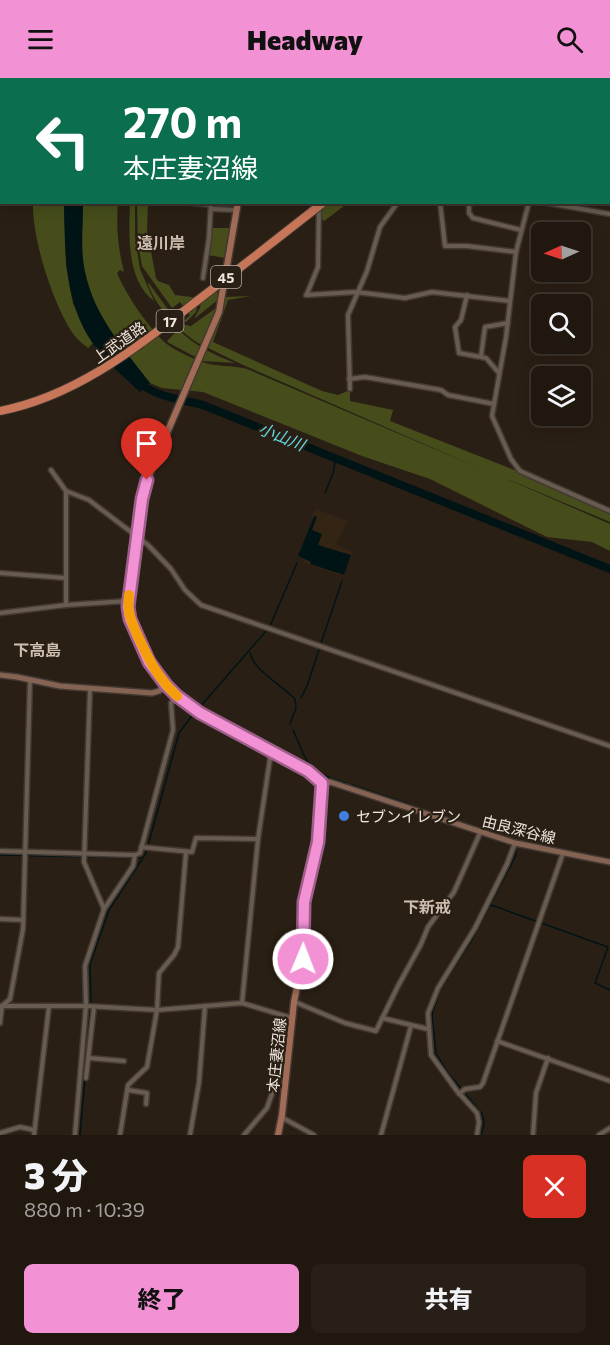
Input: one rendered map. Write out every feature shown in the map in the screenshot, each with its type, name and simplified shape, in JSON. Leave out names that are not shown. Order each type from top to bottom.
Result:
[{"type":"highway","name":"上武道路","points":[[0,411],[58,393],[110,366],[321,204]]},
{"type":"main road","name":"45","points":[[238,206],[219,312],[151,470],[142,499],[128,601],[130,619],[154,670],[177,696],[200,713],[308,771],[322,783]]},
{"type":"main road","points":[[0,675],[49,685],[152,693],[159,692],[166,685]]},
{"type":"main road","name":"由良深谷線","points":[[322,783],[330,782],[515,843],[610,862]]},
{"type":"main road","name":"本庄妻沼線","points":[[278,1135],[282,1118],[294,1002],[304,952],[304,902],[318,842],[322,783]]},
{"type":"street","points":[[320,204],[318,267],[306,295],[356,292],[405,298],[432,292],[510,301]]},
{"type":"street","points":[[350,389],[348,315],[367,271],[380,226],[396,204]]},
{"type":"street","points":[[440,204],[445,246],[467,246],[516,252]]},
{"type":"street","points":[[469,204],[469,213],[473,218],[521,230]]},
{"type":"street","points":[[528,204],[516,252],[492,416],[493,423],[517,469],[610,511]]},
{"type":"street","points":[[553,204],[610,214]]},
{"type":"street","points":[[203,278],[211,206],[238,206]]},
{"type":"street","points":[[467,295],[461,320],[455,327],[459,353],[486,358],[499,373]]},
{"type":"street","points":[[481,356],[485,327],[507,323]]},
{"type":"street","points":[[350,379],[365,377],[441,390],[448,395],[494,404]]},
{"type":"street","points":[[148,430],[165,437]]},
{"type":"street","points":[[51,470],[66,490],[89,500],[137,536],[171,568],[185,590],[198,603],[610,746]]},
{"type":"street","points":[[66,490],[66,604]]},
{"type":"street","points":[[0,573],[66,578]]},
{"type":"street","points":[[0,614],[66,604],[128,601]]},
{"type":"street","points":[[0,1023],[1,1006],[10,999],[19,958],[23,920],[30,680]]},
{"type":"street","points":[[90,689],[84,860],[104,909]]},
{"type":"street","points":[[75,1135],[86,1006],[85,966],[104,909],[134,857],[139,854],[172,733],[171,703],[177,696]]},
{"type":"street","points":[[242,1003],[258,839],[271,752]]},
{"type":"street","points":[[294,1002],[345,1023],[375,1032],[428,927],[454,892],[480,833]]},
{"type":"street","points":[[141,848],[192,852],[196,838],[258,839]]},
{"type":"street","points":[[477,1135],[478,1116],[431,1055],[428,1013],[436,992],[475,928],[515,843]]},
{"type":"street","points":[[0,851],[134,857]]},
{"type":"street","points":[[120,1135],[128,1085],[147,1066],[157,1010],[159,973],[178,947],[186,852]]},
{"type":"street","points":[[459,1094],[465,1089],[482,1086],[563,852]]},
{"type":"street","points":[[0,919],[23,920]]},
{"type":"street","points":[[1,1006],[86,1006],[157,1010],[242,1003],[292,1018]]},
{"type":"street","points":[[0,1133],[20,1127],[34,1132],[49,1006]]},
{"type":"street","points":[[190,1135],[199,1083],[205,1006]]},
{"type":"street","points":[[86,1078],[94,1007]]},
{"type":"street","points":[[382,1018],[428,1029]]},
{"type":"street","points":[[381,1135],[411,1026]]},
{"type":"street","points":[[497,1041],[610,1081]]},
{"type":"street","points":[[89,1058],[124,1061]]},
{"type":"street","points":[[533,1135],[536,1093],[548,1058]]},
{"type":"street","points":[[244,1135],[267,1108],[276,1082]]},
{"type":"street","points":[[128,1090],[147,1093],[146,1104]]},
{"type":"street","points":[[282,1118],[314,1135]]},
{"type":"street","points":[[599,1135],[610,1128]]},
{"type":"shaded area","points":[[64,204],[83,204],[83,255],[89,288],[111,331],[150,383],[140,392],[99,352],[84,329],[68,277]]},
{"type":"shaded area","points":[[316,509],[348,521],[336,545],[353,552],[344,576],[303,563],[304,560],[298,557],[313,518],[311,517]]},
{"type":"shaded area","points":[[314,516],[317,517],[312,530],[322,534],[318,545],[351,555],[344,575],[310,564],[311,562],[298,556]]},
{"type":"green space","points":[[33,204],[64,204],[66,266],[73,304],[93,343],[88,348],[74,335],[59,307],[45,271]]},
{"type":"green space","points":[[83,204],[118,204],[118,238],[124,272],[120,270],[117,273],[139,312],[168,345],[207,364],[247,369],[486,471],[206,347],[224,297],[251,296],[228,300],[213,342],[322,391],[338,395],[350,390],[350,401],[393,410],[390,421],[517,471],[610,513],[610,522],[500,476],[610,524],[610,551],[592,542],[547,537],[430,479],[362,456],[203,392],[162,388],[150,383],[120,345],[95,303],[85,272],[82,238]]},
{"type":"green space","points":[[130,204],[135,204],[135,237],[140,269],[154,301],[138,281],[131,256]]},
{"type":"green space","points":[[137,204],[148,204],[147,230],[156,278],[169,285],[175,295],[199,298],[196,312],[186,322],[184,321],[190,315],[180,302],[172,308],[142,266],[138,244]]},
{"type":"green space","points":[[322,204],[347,204],[324,221]]},
{"type":"green space","points":[[212,228],[232,228],[219,299],[194,319],[200,308],[202,294],[218,292],[225,258],[208,255]]},
{"type":"green space","points":[[148,282],[169,311],[167,313],[179,325],[191,326],[216,308],[202,345],[194,341],[169,318],[155,299]]},
{"type":"green space","points":[[174,325],[202,348],[235,363],[203,361],[169,343],[167,341],[177,331]]},
{"type":"waterway","name":"小山川","points":[[135,379],[158,394],[203,405],[610,569]]},
{"type":"waterway","points":[[325,493],[333,473],[336,457]]},
{"type":"waterway","points":[[270,626],[297,563]]},
{"type":"waterway","points":[[321,643],[342,581]]},
{"type":"waterway","points":[[199,708],[267,630]]},
{"type":"waterway","points":[[301,698],[319,650]]},
{"type":"waterway","points":[[250,653],[257,666],[295,699],[296,708],[290,724]]},
{"type":"waterway","points":[[87,1056],[91,1000],[90,964],[109,910],[146,853],[179,733],[194,713]]},
{"type":"waterway","points":[[293,730],[311,766],[323,775],[346,783]]},
{"type":"waterway","points":[[352,785],[411,805]]},
{"type":"waterway","points":[[418,808],[462,823]]},
{"type":"waterway","points":[[481,1135],[484,1124],[482,1114],[448,1073],[436,1054],[432,1014],[440,990],[473,938],[516,851]]},
{"type":"waterway","points":[[0,855],[140,858]]},
{"type":"waterway","points":[[491,905],[608,947],[595,983],[610,990]]},
{"type":"waterway","points":[[80,1135],[85,1079]]},
{"type":"slow traffic","points":[[129,595],[128,612],[144,652],[154,670],[177,696]]},
{"type":"place","name":"セブンイレブン","points":[[344,816]]},
{"type":"district","name":"遠川岸","points":[[161,242]]},
{"type":"district","name":"下高島","points":[[37,649]]},
{"type":"district","name":"下新戒","points":[[427,906]]},
{"type":"route","points":[[147,480],[142,499],[128,612],[149,662],[166,685],[190,707],[308,771],[318,777],[322,783],[318,842],[304,902],[303,959]]}]
